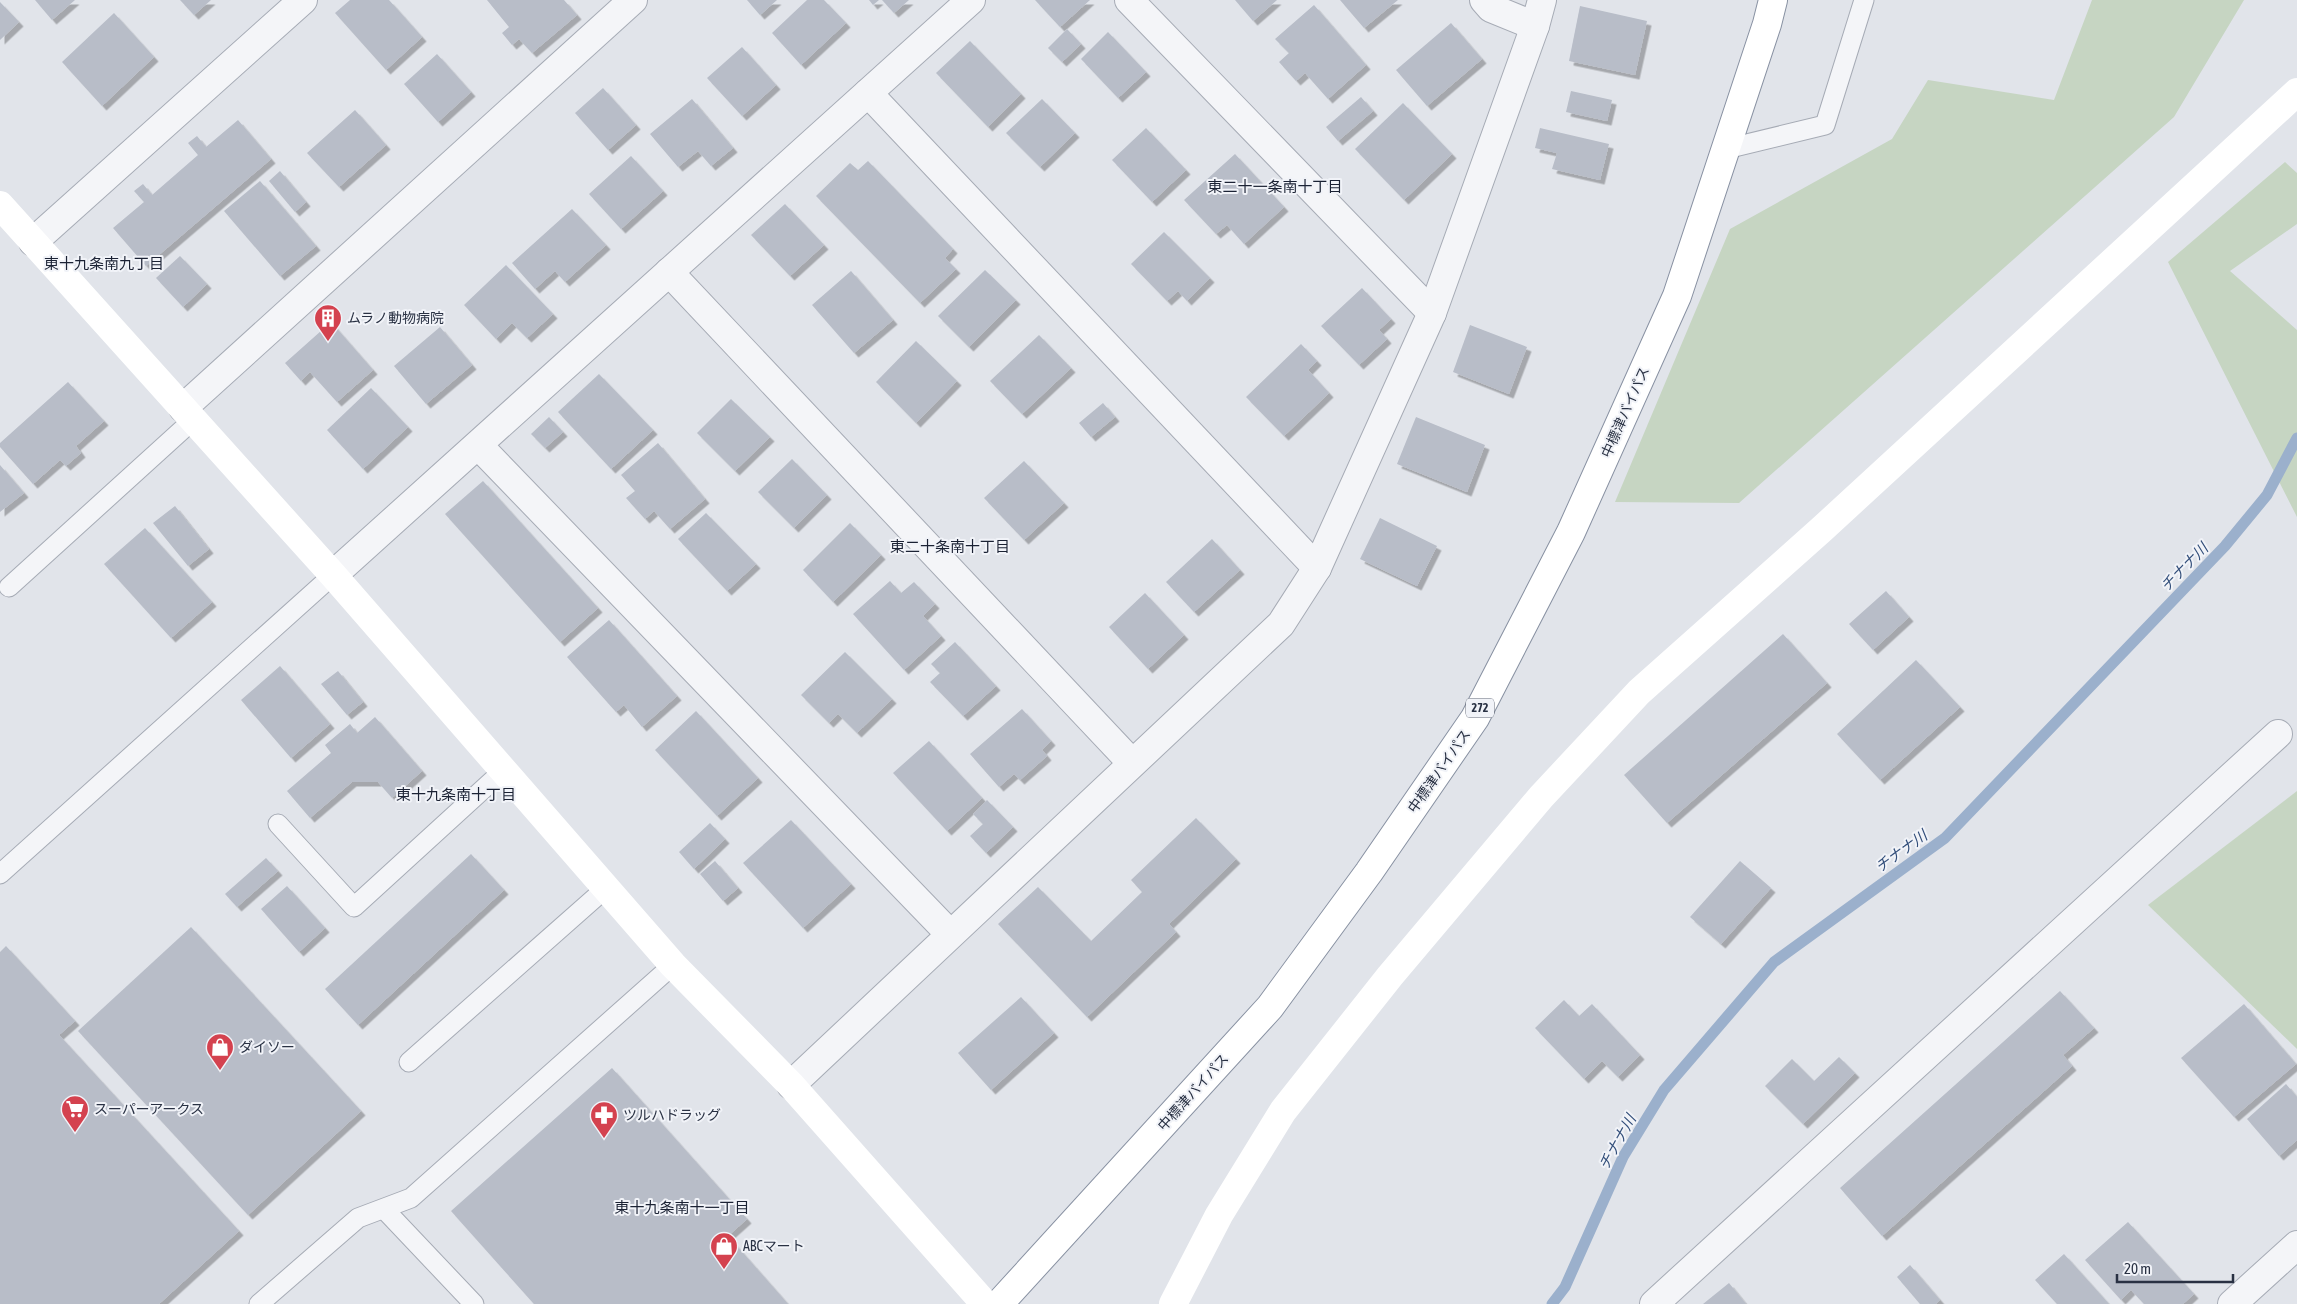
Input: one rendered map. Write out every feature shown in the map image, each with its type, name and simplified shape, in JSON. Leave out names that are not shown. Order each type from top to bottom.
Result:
[{"type":"main road","name":"中標津バイパス","points":[[999,1304],[1270,1007],[1369,872],[1475,718],[1571,532],[1677,296],[1768,24],[1773,0]]},
{"type":"main road","points":[[1173,1304],[1219,1215],[1283,1111],[1390,976],[1541,797],[1639,692],[1822,529],[2297,92]]},
{"type":"main road","points":[[0,205],[333,575],[673,965],[791,1085],[985,1304]]},
{"type":"street","points":[[33,242],[303,0]]},
{"type":"street","points":[[188,414],[633,0]]},
{"type":"street","points":[[333,575],[971,0]]},
{"type":"street","points":[[1129,0],[1432,313]]},
{"type":"street","points":[[791,1085],[1280,624],[1317,568],[1432,313],[1539,13],[1491,8],[1484,0]]},
{"type":"street","points":[[868,93],[1317,568]]},
{"type":"street","points":[[668,272],[1132,763]]},
{"type":"street","points":[[478,445],[950,934]]},
{"type":"street","points":[[1654,1304],[2278,734]]},
{"type":"street","points":[[2232,1304],[2297,1245]]},
{"type":"lane","points":[[1726,149],[1825,125],[1864,0]]},
{"type":"lane","points":[[9,587],[188,414]]},
{"type":"lane","points":[[0,874],[333,575]]},
{"type":"lane","points":[[278,824],[354,906],[503,771]]},
{"type":"lane","points":[[409,1062],[606,888]]},
{"type":"lane","points":[[259,1304],[358,1218],[411,1198],[673,965]]},
{"type":"lane","points":[[384,1209],[474,1304]]},
{"type":"green space","points":[[2092,0],[2244,0],[2174,117],[1739,503],[1615,502],[1730,229],[1892,139],[1928,80],[2054,100]]},
{"type":"green space","points":[[2285,162],[2297,173],[2297,224],[2230,271],[2297,330],[2297,517],[2168,262]]},
{"type":"green space","points":[[2297,791],[2297,1049],[2148,905]]},
{"type":"building","points":[[35,0],[75,0],[52,20]]},
{"type":"building","points":[[180,0],[211,0],[194,15]]},
{"type":"building","points":[[350,0],[389,0],[422,37],[386,70],[335,13]]},
{"type":"building","points":[[487,0],[564,0],[577,15],[532,53],[519,39],[512,45],[502,33],[509,27]]},
{"type":"building","points":[[747,0],[777,0],[760,15]]},
{"type":"building","points":[[807,0],[824,0],[846,23],[801,65],[772,33]]},
{"type":"building","points":[[869,0],[879,0],[873,5]]},
{"type":"building","points":[[882,0],[909,0],[894,13]]},
{"type":"building","points":[[1035,0],[1090,0],[1060,27]]},
{"type":"building","points":[[1235,0],[1277,0],[1253,21]]},
{"type":"building","points":[[1340,0],[1398,0],[1364,28]]},
{"type":"building","points":[[0,2],[19,22],[0,40]]},
{"type":"building","points":[[1314,5],[1366,65],[1328,99],[1305,73],[1296,81],[1279,62],[1289,53],[1275,39]]},
{"type":"building","points":[[1580,6],[1647,21],[1635,75],[1569,61]]},
{"type":"building","points":[[114,13],[154,57],[102,106],[62,62]]},
{"type":"building","points":[[1451,23],[1482,59],[1427,106],[1396,70]]},
{"type":"building","points":[[1067,29],[1081,44],[1062,62],[1048,48]]},
{"type":"building","points":[[1108,32],[1146,72],[1118,98],[1081,59]]},
{"type":"building","points":[[970,41],[1021,94],[988,127],[936,73]]},
{"type":"building","points":[[742,47],[776,85],[742,116],[707,78]]},
{"type":"building","points":[[437,54],[471,92],[438,122],[404,84]]},
{"type":"building","points":[[603,88],[636,125],[608,150],[575,113]]},
{"type":"building","points":[[1571,91],[1612,100],[1607,121],[1566,112]]},
{"type":"building","points":[[1361,97],[1373,111],[1338,141],[1326,127]]},
{"type":"building","points":[[692,99],[733,148],[711,166],[698,151],[678,167],[650,134]]},
{"type":"building","points":[[1042,99],[1075,133],[1040,167],[1006,133]]},
{"type":"building","points":[[1403,103],[1452,154],[1404,200],[1355,149]]},
{"type":"building","points":[[355,110],[386,145],[339,187],[307,153]]},
{"type":"building","points":[[238,120],[271,159],[146,266],[113,228],[144,202],[134,191],[143,184],[152,195],[198,155],[188,143],[197,136],[206,147]]},
{"type":"building","points":[[1146,128],[1186,170],[1152,202],[1112,160]]},
{"type":"building","points":[[1540,128],[1609,144],[1600,180],[1552,169],[1557,153],[1535,148]]},
{"type":"building","points":[[1235,154],[1284,207],[1244,244],[1227,225],[1216,234],[1184,200]]},
{"type":"building","points":[[631,156],[663,191],[621,229],[589,194]]},
{"type":"building","points":[[868,161],[953,249],[945,258],[956,269],[920,303],[816,196],[850,163],[858,170]]},
{"type":"building","points":[[280,171],[306,202],[295,212],[269,181]]},
{"type":"building","points":[[260,181],[316,246],[280,276],[224,211]]},
{"type":"building","points":[[785,204],[824,245],[790,276],[751,235]]},
{"type":"building","points":[[572,209],[606,245],[565,282],[555,271],[535,289],[512,263]]},
{"type":"building","points":[[1164,232],[1210,278],[1187,301],[1178,291],[1167,301],[1131,264]]},
{"type":"building","points":[[180,256],[207,284],[183,307],[156,278]]},
{"type":"building","points":[[506,265],[553,314],[527,338],[512,323],[496,339],[464,305]]},
{"type":"building","points":[[985,270],[1016,300],[969,347],[938,316]]},
{"type":"building","points":[[851,271],[893,320],[854,353],[812,305]]},
{"type":"building","points":[[1362,288],[1391,319],[1379,330],[1387,339],[1359,365],[1321,326]]},
{"type":"building","name":"ムラノ動物病院","points":[[331,322],[373,370],[337,402],[310,372],[301,381],[285,363]]},
{"type":"building","points":[[1470,325],[1527,347],[1509,394],[1453,372]]},
{"type":"building","points":[[440,327],[472,365],[426,404],[394,366]]},
{"type":"building","points":[[1039,335],[1071,368],[1022,414],[990,381]]},
{"type":"building","points":[[916,341],[957,381],[916,423],[876,382]]},
{"type":"building","points":[[1301,344],[1317,361],[1308,370],[1329,393],[1284,436],[1246,397]]},
{"type":"building","points":[[599,374],[653,430],[611,469],[558,412]]},
{"type":"building","points":[[68,382],[104,421],[76,446],[81,453],[66,466],[60,460],[33,484],[0,447],[0,443]]},
{"type":"building","points":[[371,388],[408,427],[363,469],[327,430]]},
{"type":"building","points":[[731,399],[770,437],[735,471],[697,433]]},
{"type":"building","points":[[1103,403],[1115,417],[1091,437],[1079,423]]},
{"type":"building","points":[[549,417],[563,432],[545,448],[531,434]]},
{"type":"building","points":[[1416,417],[1485,445],[1467,492],[1397,464]]},
{"type":"building","points":[[658,443],[705,499],[670,529],[654,511],[645,519],[626,498],[635,491],[621,475]]},
{"type":"building","points":[[792,459],[827,495],[794,528],[758,492]]},
{"type":"building","points":[[1024,461],[1064,503],[1024,540],[984,498]]},
{"type":"building","points":[[0,465],[24,493],[0,512]]},
{"type":"building","points":[[483,481],[598,608],[560,642],[445,514]]},
{"type":"building","points":[[175,506],[209,549],[188,566],[153,523]]},
{"type":"building","points":[[706,513],[756,564],[727,591],[678,539]]},
{"type":"building","points":[[1380,518],[1437,546],[1417,586],[1360,559]]},
{"type":"building","points":[[850,523],[881,555],[833,602],[803,570]]},
{"type":"building","points":[[145,528],[212,602],[171,638],[104,564]]},
{"type":"building","points":[[1212,539],[1240,570],[1194,612],[1166,582]]},
{"type":"building","points":[[890,581],[901,593],[914,582],[935,604],[923,616],[941,636],[904,670],[853,614]]},
{"type":"building","points":[[1886,591],[1909,617],[1873,650],[1849,624]]},
{"type":"building","points":[[1145,593],[1184,635],[1148,669],[1109,627]]},
{"type":"building","points":[[609,620],[677,696],[642,727],[624,705],[616,712],[567,657]]},
{"type":"building","points":[[1783,634],[1827,683],[1667,823],[1624,775]]},
{"type":"building","points":[[955,642],[996,686],[963,716],[930,682],[940,673],[931,664]]},
{"type":"building","points":[[845,652],[892,699],[857,733],[838,714],[829,723],[801,695]]},
{"type":"building","points":[[1916,660],[1960,707],[1880,780],[1837,734]]},
{"type":"building","points":[[280,666],[330,724],[291,758],[241,700]]},
{"type":"building","points":[[338,671],[363,702],[347,715],[321,684]]},
{"type":"building","points":[[1022,709],[1051,741],[1042,750],[1047,756],[1020,780],[1014,774],[999,787],[970,754]]},
{"type":"building","points":[[696,711],[758,778],[717,816],[655,750]]},
{"type":"building","points":[[375,717],[422,771],[392,798],[378,782],[352,782],[310,818],[287,791],[331,753],[325,745],[350,724],[357,733]]},
{"type":"building","points":[[929,741],[982,798],[947,831],[893,773]]},
{"type":"building","points":[[987,800],[1013,827],[986,853],[970,836],[983,824],[973,814]]},
{"type":"building","points":[[1196,818],[1236,859],[1169,924],[1176,932],[1087,1017],[998,924],[1038,887],[1091,941],[1142,892],[1131,880]]},
{"type":"building","points":[[791,820],[851,884],[803,928],[743,863]]},
{"type":"building","points":[[710,823],[725,839],[694,869],[679,852]]},
{"type":"building","points":[[471,854],[504,890],[358,1025],[325,989]]},
{"type":"building","points":[[266,858],[278,871],[237,907],[225,894]]},
{"type":"building","points":[[715,861],[738,888],[723,901],[700,874]]},
{"type":"building","points":[[1740,861],[1771,888],[1721,944],[1690,917]]},
{"type":"building","points":[[287,886],[325,928],[299,952],[261,909]]},
{"type":"building","name":"ダイソー","points":[[191,927],[361,1111],[248,1215],[78,1031]]},
{"type":"building","name":"スーパーアークス","points":[[6,946],[75,1021],[59,1035],[239,1231],[159,1304],[0,1304],[0,952]]},
{"type":"building","points":[[2060,991],[2094,1028],[2063,1055],[2072,1066],[1882,1236],[1840,1188]]},
{"type":"building","points":[[1021,997],[1054,1033],[991,1090],[958,1053]]},
{"type":"building","points":[[1564,1000],[1579,1016],[1592,1004],[1640,1055],[1618,1077],[1602,1061],[1584,1079],[1535,1028]]},
{"type":"building","points":[[2244,1004],[2296,1064],[2234,1117],[2181,1058]]},
{"type":"building","points":[[1839,1057],[1855,1073],[1803,1124],[1765,1086],[1792,1059],[1814,1081]]},
{"type":"building","name":"ツルハドラッグ","points":[[612,1068],[747,1219],[728,1236],[788,1304],[534,1304],[451,1211]]},
{"type":"building","points":[[2286,1084],[2297,1097],[2297,1140],[2279,1156],[2247,1119]]},
{"type":"building","points":[[2128,1222],[2194,1294],[2183,1304],[2144,1304],[2131,1290],[2121,1300],[2085,1260]]},
{"type":"building","points":[[2064,1254],[2109,1304],[2057,1304],[2035,1280]]},
{"type":"building","points":[[1910,1265],[1940,1300],[1936,1304],[1920,1304],[1897,1277]]},
{"type":"building","points":[[1729,1283],[1746,1304],[1703,1304]]},
{"type":"waterway","name":"チナナ川","points":[[1552,1304],[1565,1287],[1623,1157],[1664,1090],[1774,962],[1945,838],[2225,546],[2267,495],[2297,438]]},
{"type":"place","name":"ムラノ動物病院","points":[[328,342]]},
{"type":"place","name":"ダイソー","points":[[220,1071]]},
{"type":"place","name":"スーパーアークス","points":[[75,1133]]},
{"type":"place","name":"ツルハドラッグ","points":[[604,1139]]},
{"type":"place","name":"ABCマート","points":[[724,1270]]},
{"type":"district","name":"東二十一条南十丁目","points":[[1275,186]]},
{"type":"district","name":"東十九条南九丁目","points":[[104,263]]},
{"type":"district","name":"東二十条南十丁目","points":[[950,546]]},
{"type":"district","name":"東十九条南十丁目","points":[[456,794]]},
{"type":"district","name":"東十九条南十一丁目","points":[[682,1207]]}]
